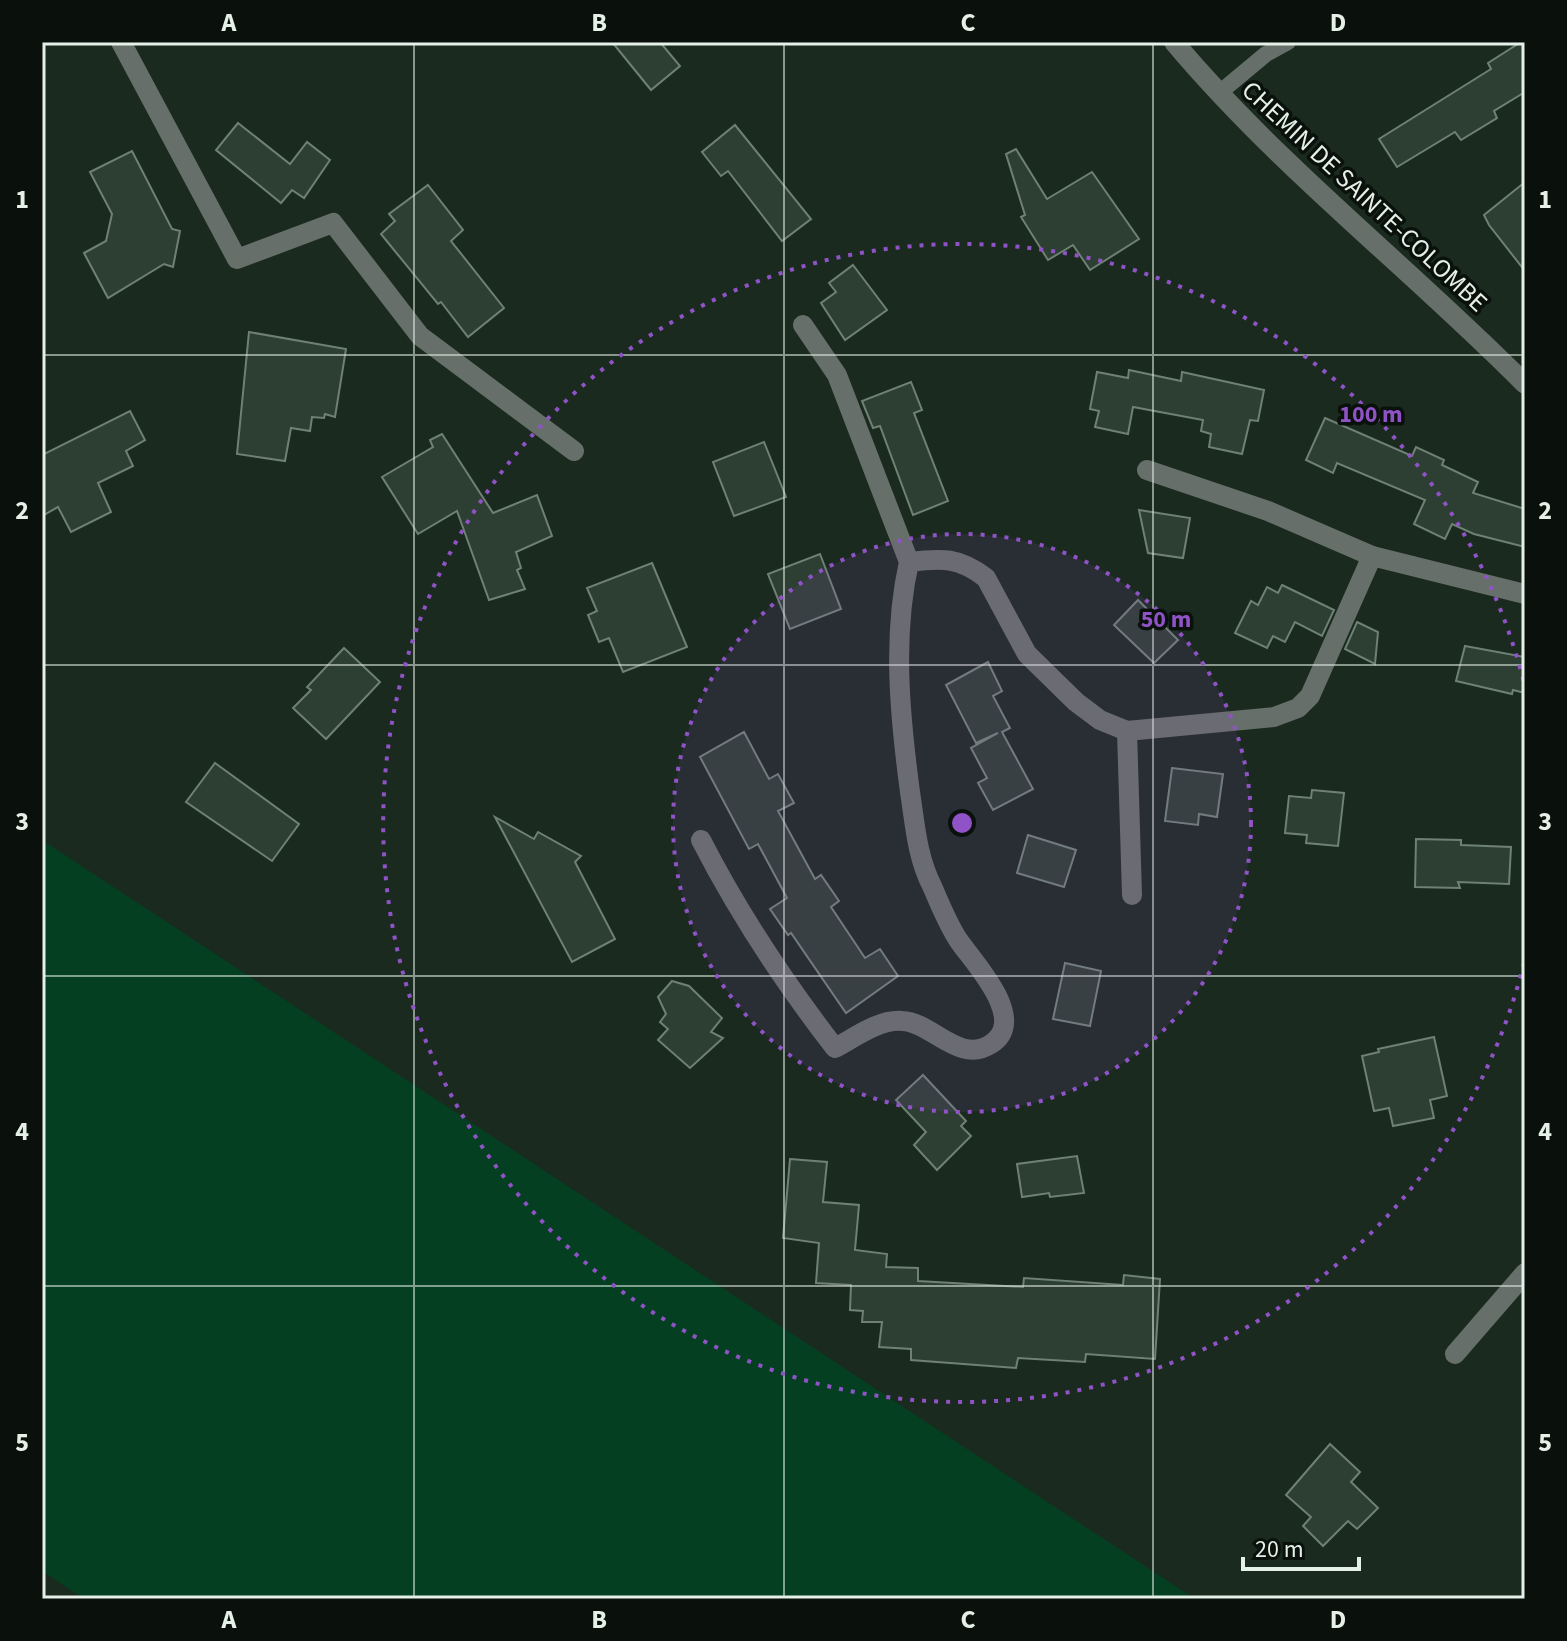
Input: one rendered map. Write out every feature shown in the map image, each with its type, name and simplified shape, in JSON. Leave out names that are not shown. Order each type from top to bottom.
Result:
[{"type":"street","points":[[121,42],[237,259],[333,223],[420,336],[574,451]]},
{"type":"street","name":"CHEMIN DE SAINTE-COLOMBE","points":[[1174,42],[1218,94],[1525,384]]},
{"type":"street","points":[[701,840],[725,887],[787,985],[835,1048],[880,1024],[902,1021],[923,1027],[948,1044],[967,1049],[984,1048],[994,1043],[1003,1032],[997,995],[985,973],[957,939],[929,882],[918,847],[901,724],[903,592],[909,562],[837,375],[803,325]]},
{"type":"street","points":[[1147,470],[1268,511],[1372,556],[1525,594]]},
{"type":"street","points":[[909,562],[958,560],[986,578],[1027,654],[1076,702],[1100,720],[1127,731],[1274,717],[1298,708],[1310,696],[1372,556]]},
{"type":"street","points":[[1127,731],[1132,895]]},
{"type":"street","points":[[1455,1354],[1525,1273]]},
{"type":"lane","points":[[1218,94],[1266,54],[1288,42]]},
{"type":"green space","points":[[42,840],[1195,1599],[84,1599],[42,1571]]},
{"type":"building","points":[[612,42],[660,42],[680,66],[651,90]]},
{"type":"building","points":[[1525,42],[1525,92],[1494,111],[1497,118],[1461,140],[1455,132],[1397,167],[1379,139],[1491,69],[1488,63]]},
{"type":"building","points":[[238,123],[290,164],[307,142],[330,160],[304,198],[292,190],[281,203],[216,150]]},
{"type":"building","points":[[735,125],[811,219],[782,241],[728,171],[721,176],[702,152]]},
{"type":"building","points":[[1016,149],[1047,199],[1092,172],[1139,239],[1090,270],[1073,245],[1048,260],[1021,217],[1025,215],[1006,154]]},
{"type":"building","points":[[132,151],[172,229],[180,231],[173,267],[164,264],[108,298],[84,253],[106,241],[112,214],[90,172]]},
{"type":"building","points":[[1525,182],[1525,271],[1484,215]]},
{"type":"building","points":[[428,185],[463,230],[451,241],[504,308],[468,337],[381,234],[395,221],[389,214]]},
{"type":"building","points":[[853,265],[887,310],[845,340],[821,303],[836,292],[829,283]]},
{"type":"building","points":[[249,332],[346,349],[335,417],[325,414],[324,418],[312,417],[310,431],[291,428],[285,461],[237,454]]},
{"type":"building","points":[[1129,370],[1181,381],[1182,372],[1264,390],[1258,421],[1250,420],[1242,454],[1209,447],[1211,434],[1201,431],[1203,420],[1133,407],[1128,434],[1095,427],[1099,411],[1090,409],[1097,372],[1128,378]]},
{"type":"building","points":[[911,382],[922,410],[914,413],[948,501],[913,515],[880,426],[873,428],[862,401]]},
{"type":"building","points":[[130,411],[145,440],[126,451],[133,466],[98,483],[111,512],[71,532],[58,507],[42,516],[42,455]]},
{"type":"building","points":[[1325,418],[1412,456],[1416,447],[1444,460],[1442,465],[1478,482],[1473,493],[1525,509],[1525,547],[1474,534],[1452,524],[1445,539],[1414,524],[1425,500],[1337,463],[1333,473],[1306,460]]},
{"type":"building","points":[[442,434],[493,513],[537,495],[552,536],[516,552],[521,568],[517,570],[525,589],[489,600],[457,511],[418,534],[382,477],[433,447],[430,440]]},
{"type":"building","points":[[764,442],[786,497],[734,516],[713,462]]},
{"type":"building","points":[[1139,510],[1190,518],[1183,558],[1148,553]]},
{"type":"building","points":[[820,554],[841,609],[790,629],[768,574]]},
{"type":"building","points":[[652,563],[687,647],[623,672],[609,638],[599,642],[588,615],[597,611],[587,588]]},
{"type":"building","points":[[1282,585],[1334,610],[1322,636],[1295,622],[1285,642],[1273,636],[1267,648],[1235,633],[1251,601],[1258,605],[1267,587],[1278,593]]},
{"type":"building","points":[[1138,600],[1178,640],[1154,663],[1114,625]]},
{"type":"building","points":[[1357,622],[1378,632],[1375,664],[1345,649]]},
{"type":"building","points":[[1465,646],[1525,657],[1525,693],[1513,690],[1512,694],[1456,681]]},
{"type":"building","points":[[344,648],[380,682],[326,739],[293,708],[311,690],[307,687]]},
{"type":"building","points":[[988,662],[1002,691],[993,696],[1010,728],[1002,732],[1033,789],[993,810],[978,783],[987,778],[971,748],[998,733],[976,743],[946,685]]},
{"type":"building","points":[[744,732],[769,779],[778,774],[794,803],[778,811],[815,879],[821,875],[839,901],[831,907],[865,958],[880,949],[898,976],[846,1013],[791,933],[788,935],[770,909],[787,898],[758,844],[749,849],[700,757]]},
{"type":"building","points":[[215,763],[299,824],[272,861],[186,802]]},
{"type":"building","points":[[1172,768],[1223,774],[1217,817],[1199,814],[1198,825],[1165,821]]},
{"type":"building","points":[[1312,790],[1344,793],[1338,846],[1306,843],[1307,835],[1285,833],[1289,796],[1311,798]]},
{"type":"building","points":[[495,817],[534,839],[538,832],[581,856],[575,862],[615,939],[572,962]]},
{"type":"building","points":[[1028,835],[1076,850],[1064,887],[1017,873]]},
{"type":"building","points":[[1416,839],[1461,840],[1461,845],[1511,847],[1509,884],[1458,882],[1460,888],[1415,887]]},
{"type":"building","points":[[1065,963],[1101,971],[1090,1026],[1053,1019]]},
{"type":"building","points":[[672,981],[689,986],[722,1018],[711,1032],[723,1038],[690,1068],[658,1040],[668,1029],[660,1022],[666,1014],[658,997]]},
{"type":"building","points":[[1434,1037],[1447,1096],[1430,1100],[1434,1118],[1393,1126],[1389,1108],[1374,1111],[1362,1056],[1379,1052],[1378,1049]]},
{"type":"building","points":[[923,1075],[966,1121],[961,1126],[971,1136],[937,1170],[914,1145],[926,1132],[896,1100]]},
{"type":"building","points":[[1077,1156],[1084,1193],[1022,1197],[1017,1164]]},
{"type":"building","points":[[790,1159],[827,1162],[823,1202],[859,1205],[855,1250],[887,1254],[886,1267],[918,1268],[918,1281],[1023,1287],[1024,1278],[1123,1285],[1124,1275],[1160,1279],[1155,1359],[1086,1354],[1085,1362],[1018,1358],[1016,1368],[911,1360],[911,1349],[879,1347],[882,1322],[862,1322],[863,1311],[850,1310],[851,1285],[816,1283],[819,1243],[783,1238]]},
{"type":"building","points":[[1330,1444],[1360,1472],[1351,1482],[1378,1508],[1357,1529],[1348,1521],[1323,1546],[1303,1526],[1311,1517],[1286,1495]]}]
